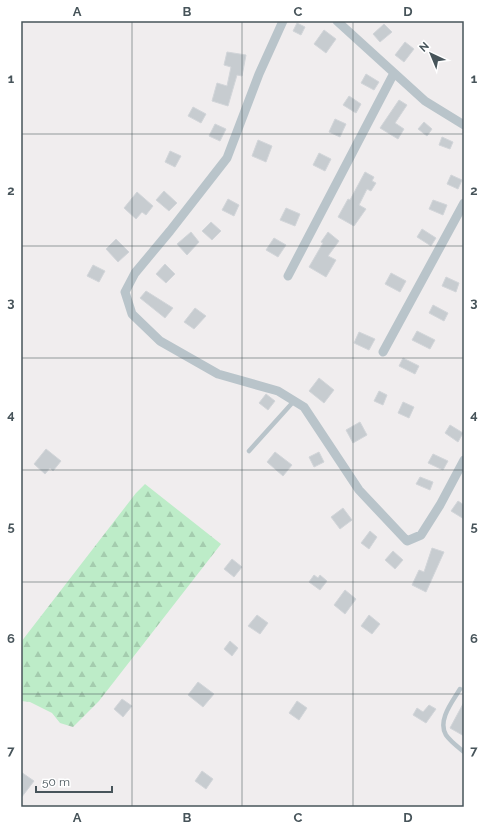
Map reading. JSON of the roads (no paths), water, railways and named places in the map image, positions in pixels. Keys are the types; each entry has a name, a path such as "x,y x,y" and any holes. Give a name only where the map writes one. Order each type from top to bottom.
{"street":[{"path":"283,21 259,74 227,158 170,231 134,273 126,292 132,314 160,342 218,374 278,392 304,407 360,490 407,541 421,535 440,505 464,460"},
{"path":"337,21 425,101 464,125"},
{"path":"288,276 394,73"},
{"path":"383,352 464,203"}],"lane":[{"path":"248,451 294,401"},
{"path":"460,689 444,719 443,727 446,735 464,752"}]}
